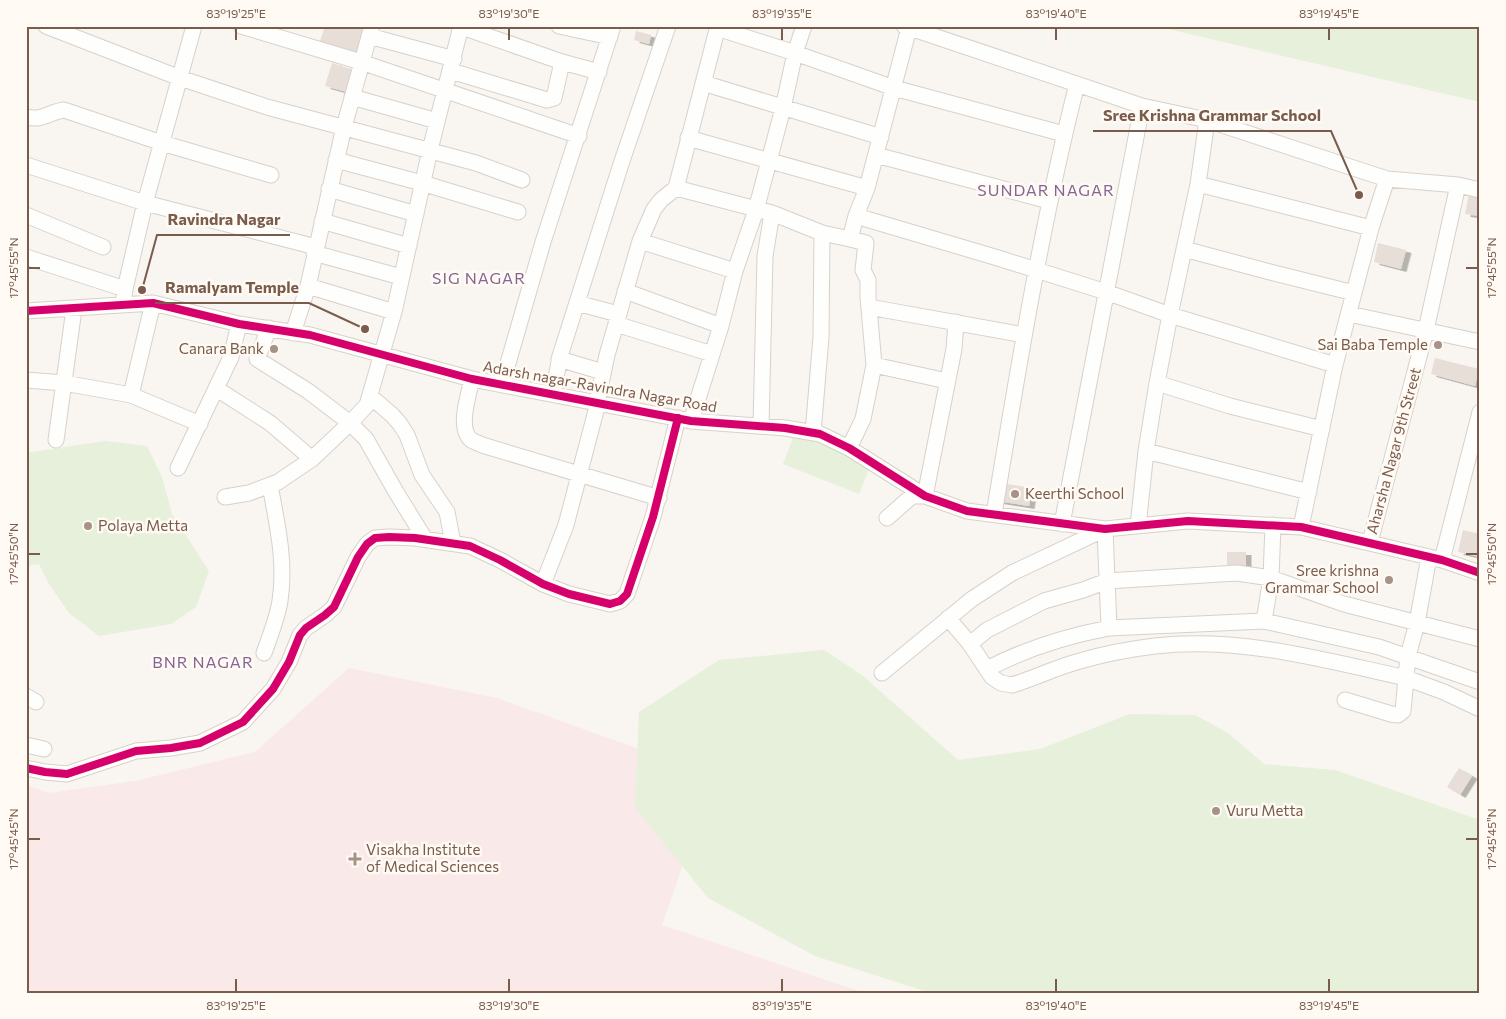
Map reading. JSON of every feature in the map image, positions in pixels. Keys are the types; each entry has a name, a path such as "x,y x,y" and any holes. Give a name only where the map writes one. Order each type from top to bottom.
{"street":[{"path":"46,26 180,78 267,107 476,163 522,180"},
{"path":"26,257 124,296 145,203 194,26"},
{"path":"241,26 361,62 579,136"},
{"path":"225,497 249,493 278,482 312,459 367,406 394,312 422,183 446,91 460,26 562,62 599,72"},
{"path":"553,394 559,359 622,161 668,26"},
{"path":"26,768 66,774 136,751 200,743 243,722 273,689 289,662 300,635 334,606 358,557 370,540 389,536 470,546 544,584 569,594 610,604 620,601 626,594 685,419 712,354 721,326 735,271 756,210 770,160 795,53 804,26"},
{"path":"502,384 544,242 612,32 567,27"},
{"path":"544,584 566,525 580,474 603,372 640,241 654,209 661,200 676,188 717,27 894,88 1064,134"},
{"path":"850,239 856,216 867,188 894,88 906,27 1142,106 1207,120 1387,179 1458,185 1480,190"},
{"path":"293,333 308,286 344,127 371,31 452,65 547,100 554,98 562,62"},
{"path":"703,83 881,137"},
{"path":"994,514 1049,201 1076,84"},
{"path":"352,97 437,121"},
{"path":"1062,524 1142,106"},
{"path":"26,117 44,118 64,110 162,143 271,175"},
{"path":"1138,526 1146,451 1157,383 1198,184 1207,120"},
{"path":"688,138 867,188"},
{"path":"876,154 1049,201"},
{"path":"336,160 422,183 518,212"},
{"path":"26,165 145,203 401,276"},
{"path":"1301,528 1335,366 1354,292 1387,179"},
{"path":"1198,184 1372,228"},
{"name":"Aharsha Nagar 9th Street","path":"1370,542 1426,330 1458,185"},
{"path":"676,188 772,213 822,233 866,244 863,270 868,280 874,365 863,419 849,448"},
{"path":"329,189 416,214"},
{"path":"761,426 765,256 772,213"},
{"path":"26,216 102,246"},
{"path":"856,216 1106,292 1335,366"},
{"path":"322,221 409,246"},
{"path":"813,433 821,337 822,233"},
{"path":"640,241 735,271"},
{"path":"1184,249 1354,292"},
{"path":"308,286 394,312"},
{"path":"625,291 721,326"},
{"name":"Adarsh nagar-Ravindra Nagar Road","path":"26,310 74,308 124,296 239,324 310,335 472,379 685,419 784,428 813,433 849,448 925,496 967,511 1105,529 1188,521 1301,528 1435,558 1480,573"},
{"path":"132,395 153,303"},
{"path":"577,303 712,354"},
{"path":"869,307 1024,336"},
{"path":"56,440 74,308"},
{"path":"1349,314 1480,342"},
{"path":"887,518 912,496 925,496 954,349 956,322"},
{"path":"178,468 231,357 239,324"},
{"path":"269,328 257,359 308,391 350,423 366,439 425,539"},
{"path":"559,359 603,372"},
{"path":"874,365 947,381"},
{"path":"472,379 465,411 466,432 471,440 482,445 659,498"},
{"path":"26,380 64,383 132,395 200,424"},
{"path":"1157,383 1230,406 1322,429"},
{"path":"217,389 270,423 312,459"},
{"path":"370,396 392,415 407,435 428,485 447,512 453,543"},
{"path":"1346,700 1391,714 1398,714 1403,711 1408,656 1435,558 1480,412"},
{"path":"1146,451 1309,492"},
{"path":"264,653 278,608 282,563 282,547 270,485"},
{"path":"1264,621 1270,578 1273,525"},
{"path":"882,673 972,599 1012,573 1105,529 1109,628"},
{"path":"970,644 987,630 1037,604 1107,581 1238,574 1270,578 1344,604 1480,639"},
{"path":"948,618 970,644 992,677 1000,683 1012,685 1088,659 1156,646 1202,644 1240,646 1300,654 1406,678 1444,692 1480,709"},
{"path":"987,669 1042,644 1109,628 1264,621 1379,647 1480,682"},
{"path":"26,745 44,749"}],"shaded area":[{"name":"Visakha Institute of Medical Sciences","path":"349,668 497,698 714,776 662,925 865,993 26,993 26,785 49,793 135,781 255,752"}],"green space":[{"path":"1155,26 1480,26 1480,102"},
{"path":"795,432 872,462 859,494 783,464"},
{"path":"105,441 147,446 162,477 172,514 209,571 196,607 171,624 99,636 69,613 49,584 39,564 26,566 26,453"},
{"path":"824,650 862,675 958,760 1040,749 1130,714 1195,715 1228,733 1264,764 1335,770 1480,820 1480,993 931,993 815,956 708,898 635,808 639,712 719,660"}],"building":[{"path":"325,26 356,26 368,30 360,56 319,44"},
{"path":"636,31 651,35 649,44 634,40"},
{"path":"332,63 357,71 350,93 325,86"},
{"path":"1469,193 1480,195 1480,216 1465,214"},
{"path":"1378,243 1406,250 1401,269 1374,262"},
{"path":"1435,358 1479,369 1475,386 1431,374"},
{"name":"Keerthi School","path":"1001,483 1032,488 1029,506 998,501"},
{"path":"1463,530 1480,534 1480,557 1458,552"},
{"path":"1227,552 1246,552 1246,569 1227,569"},
{"path":"1459,768 1472,776 1460,795 1447,787"}],"cycle path":[{"path":"26,311 153,303 239,324 310,335 472,379 691,421 785,428 820,434 849,448 925,496 967,511 1105,529 1188,521 1301,527 1442,560 1480,573"},
{"path":"26,768 67,774 136,751 200,743 243,722 273,689 289,662 300,635 306,628 334,607 358,557 367,544 375,538 415,538 470,546 543,584 569,594 610,604 620,601 627,594 653,517 678,418"}],"place":[{"name":"Sree Krishna Grammar School","path":"1359,195"},
{"name":"Ravindra Nagar","path":"142,290"},
{"name":"Ramalyam Temple","path":"365,329"},
{"name":"Sai Baba Temple","path":"1438,345"},
{"name":"Canara Bank","path":"274,349"},
{"name":"Keerthi School","path":"1015,494"},
{"name":"Polaya Metta","path":"88,526"},
{"name":"Sree krishna Grammar School","path":"1389,580"},
{"name":"Vuru Metta","path":"1216,811"},
{"name":"Visakha Institute of Medical Sciences","path":"355,859"}],"district":[{"name":"SUNDAR NAGAR","path":"1046,190"},
{"name":"SIG NAGAR","path":"479,278"},
{"name":"BNR NAGAR","path":"203,662"}]}
